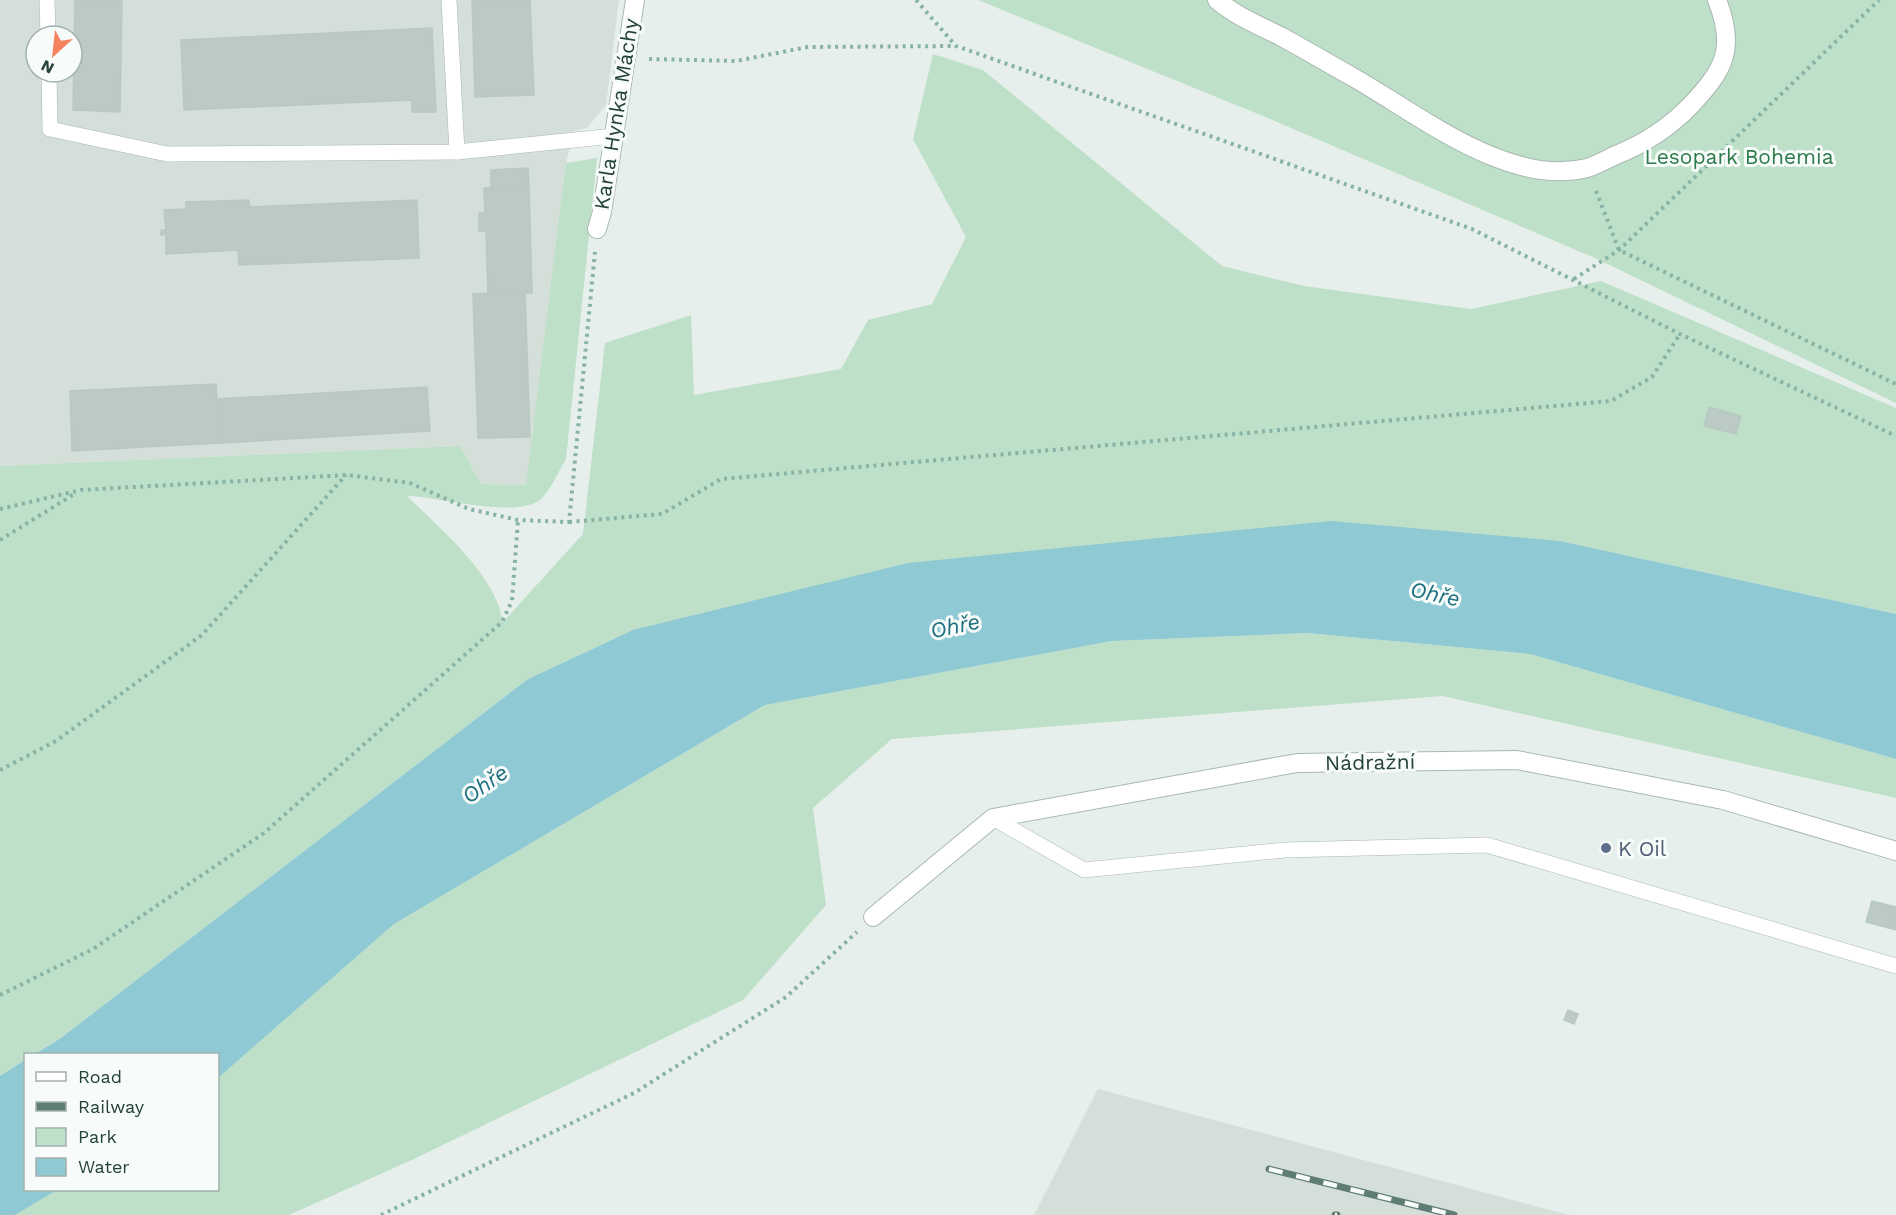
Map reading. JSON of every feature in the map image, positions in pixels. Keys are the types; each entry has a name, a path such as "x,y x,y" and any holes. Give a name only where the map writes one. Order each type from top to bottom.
{"street":[{"name":"Karla Hynka Máchy","path":"597,229 602,212 635,0"},
{"path":"1217,0 1229,10 1322,59 1471,147 1516,166 1553,171 1587,168 1641,145 1671,125 1709,85 1725,58 1727,25 1717,0"},
{"name":"Nádražní","path":"873,917 993,818 1297,763 1517,760 1723,800 1896,851"}],"lane":[{"path":"47,0 48,24"},
{"path":"449,0 457,152"},
{"path":"49,84 50,129 167,154 457,152 614,136"},
{"path":"993,818 1084,870 1285,850 1487,845 1896,966"}],"path":[{"path":"916,0 956,46"},
{"path":"1574,279 1619,250 1879,0"},
{"path":"627,59 736,61 808,47 956,46 1472,229 1680,334 1896,436"},
{"path":"1587,168 1619,250 1896,384"},
{"path":"569,522 597,229"},
{"path":"0,509 81,490 346,475 410,483 469,509 519,520 569,522 662,514 722,479 1611,401 1653,378 1680,334"},
{"path":"0,770 56,741 202,635 346,475"},
{"path":"0,540 81,490"},
{"path":"0,995 93,949 264,833 502,622 512,601 519,520"},
{"path":"381,1215 634,1093 786,997 873,917"}],"shaded area":[{"path":"0,0 619,0 606,105 587,128 574,131 566,163 538,434 526,485 481,484 460,446 0,466"},
{"path":"1098,1089 1569,1215 1034,1215"}],"green space":[{"name":"Lesopark Bohemia","path":"978,0 1896,0 1896,403 1597,259 1263,116"},
{"path":"933,54 983,70 1222,266 1304,286 1471,309 1601,281 1896,408 1896,614 1560,541 633,630 528,679 61,1038 37,1053 24,1053 24,1061 0,1076 0,466 460,446 481,484 526,485 566,163 597,158 566,459 555,480 541,499 530,505 514,507 496,507 407,496 450,537 478,569 498,604 503,622 583,534 605,343 691,315 694,395 841,369 868,320 932,304 966,237 913,139"},
{"path":"1307,633 1530,654 1896,759 1896,798 1443,696 892,739 813,808 826,905 743,1000 414,1159 289,1215 15,1215 55,1191 219,1191 219,1077 394,924 765,705 1112,641"}],"water":[{"name":"Ohře","path":"1331,521 1560,541 1896,614 1896,759 1530,654 1307,633 1112,641 765,705 394,924 219,1077 219,1053 37,1053 61,1038 528,679 633,630 908,563"},
{"path":"24,1061 24,1191 55,1191 15,1215 0,1215 0,1076"}],"building":[{"path":"75,0 122,0 120,112 73,110 73,84 84,84 84,24 75,24"},
{"path":"472,0 530,0 534,95 475,97"},
{"path":"432,28 436,112 412,112 412,100 184,110 181,40"},
{"path":"528,168 529,186 491,187 491,170"},
{"path":"529,186 532,293 488,294 486,231 479,231 479,213 485,213 484,188"},
{"path":"249,200 250,207 417,200 419,258 239,265 238,250 166,254 166,234 161,235 161,230 166,230 164,210 186,209 186,202"},
{"path":"525,292 530,437 478,438 473,294"},
{"path":"216,384 219,443 72,451 70,391"},
{"path":"427,387 430,431 219,443 217,399"},
{"path":"1709,407 1741,416 1736,434 1704,426"},
{"path":"1872,901 1896,907 1896,930 1866,922"},
{"path":"1568,1010 1578,1014 1574,1024 1564,1020"}],"railway":[{"path":"1269,1169 1454,1215"}],"place":[{"name":"K Oil","path":"1606,848"}]}
